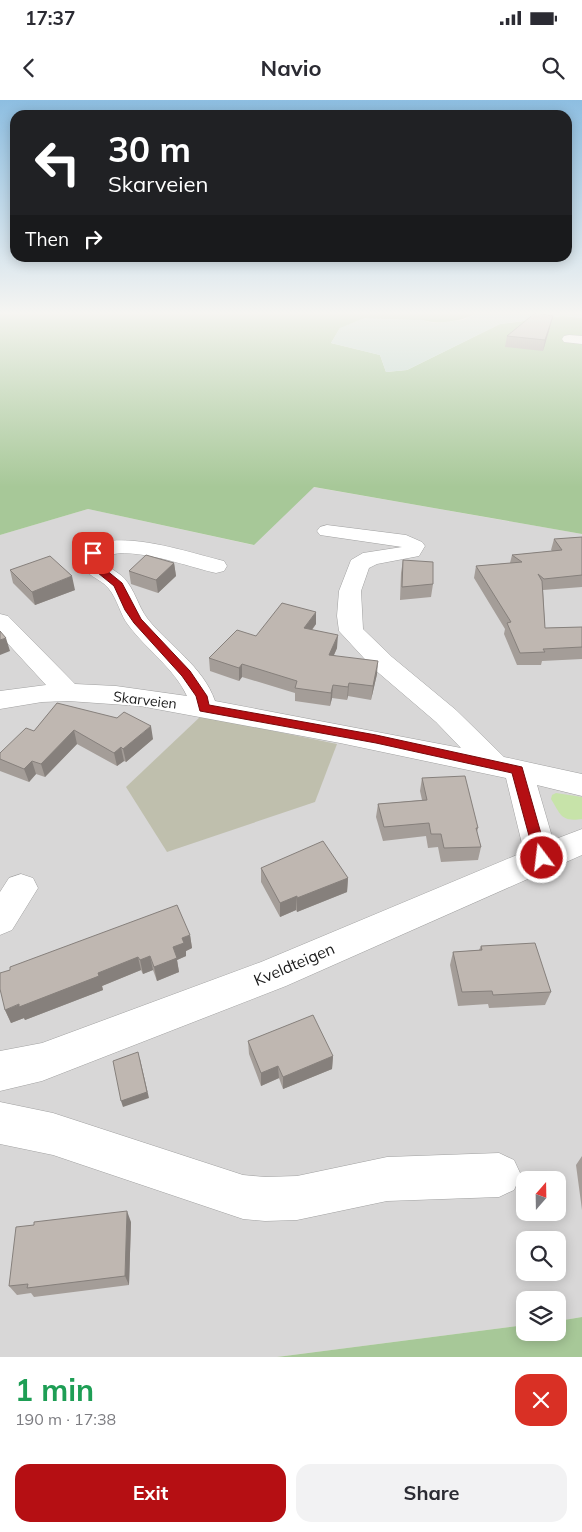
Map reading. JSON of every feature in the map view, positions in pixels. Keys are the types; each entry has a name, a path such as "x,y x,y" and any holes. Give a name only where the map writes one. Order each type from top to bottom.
{"street":[{"path":"326,531 406,541 416,546 412,552 371,558 358,565 350,598 349,616 352,631 377,657 506,768 542,858"},
{"path":"204,708 202,696 186,673 137,621 129,610 118,585 94,567 90,562 90,557 99,550 106,548 132,548 216,566"},
{"path":"0,621 68,692"},
{"name":"Skarveien","path":"0,700 68,692 129,696 376,739 582,785"},
{"name":"Kveldteigen","path":"0,1072 42,1062 273,974 582,841"},
{"path":"0,920 21,888"},
{"path":"0,1123 53,1134 243,1197 265,1199 297,1198 387,1178 499,1175"}],"shaded area":[{"path":"385,370 408,370 407,370 386,372"},
{"path":"313,487 582,534 582,1317 566,1320 566,1291 516,1291 516,1326 277,1357 0,1357 0,535 88,509 253,545"},
{"path":"201,716 337,744 315,802 167,852 126,787"}],"green space":[{"path":"0,370 385,370 386,372 408,370 582,370 582,534 314,487 254,545 88,509 0,535"},
{"path":"556,793 582,797 582,819 575,820 562,816 551,799 552,795"},
{"path":"582,1317 582,1357 277,1357 516,1326 516,1341 566,1341 566,1320"}],"building":[{"path":"582,537 582,575 544,579 538,574 542,581 545,628 582,627 582,647 543,649 545,652 520,653 507,623 511,622 476,566 522,562 512,555 562,550 554,539"},
{"path":"146,555 174,563 156,580 129,571"},
{"path":"50,556 72,576 32,592 10,570"},
{"path":"403,560 433,562 433,584 402,587"},
{"path":"282,603 316,612 304,628 338,635 329,655 378,661 373,686 349,683 348,687 333,685 331,693 295,688 297,681 242,664 239,668 209,658 237,630 256,636"},
{"path":"0,631 6,638 0,640"},
{"path":"57,703 117,718 124,712 151,726 123,749 121,747 114,753 74,730 41,764 32,761 24,769 0,759 0,753 26,728 34,731"},
{"path":"465,776 481,847 444,848 441,834 431,834 429,823 384,827 378,804 427,800 422,778"},
{"path":"323,841 348,878 280,903 261,868"},
{"path":"177,905 190,935 182,938 184,943 173,947 177,958 154,967 150,956 140,960 138,957 98,973 99,976 19,1007 19,1004 5,1010 0,989 0,973 10,970 10,967"},
{"path":"535,943 551,992 493,995 492,991 462,992 453,952 482,950 481,946"},
{"path":"313,1015 333,1056 283,1077 278,1066 261,1073 248,1041"},
{"path":"138,1052 147,1092 121,1101 113,1061"},
{"path":"127,1211 125,1276 27,1288 28,1284 9,1286 16,1227 34,1225 34,1222"}],"route":[{"path":"93,553 90,557 90,562 118,585 129,610 186,673 202,696 204,708 376,739 518,770 542,858"}]}
